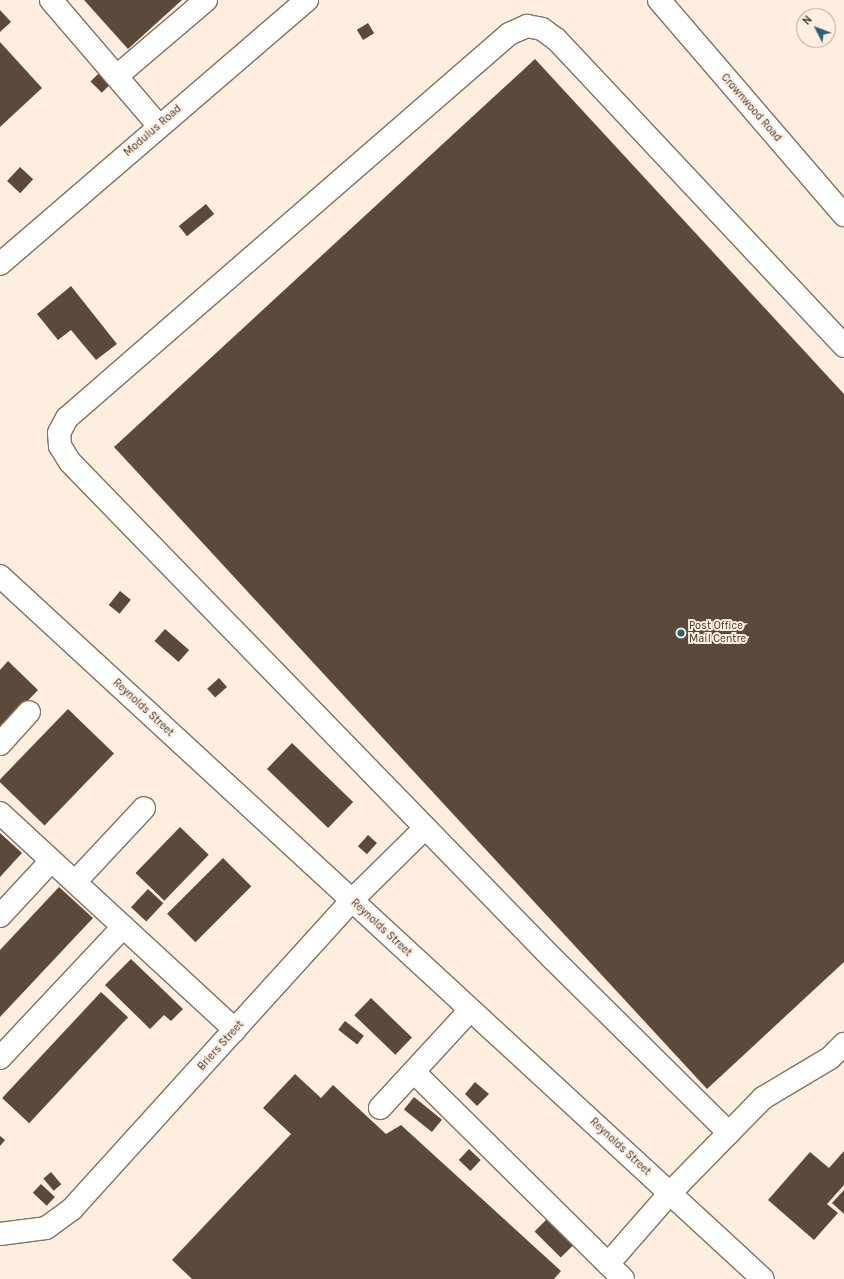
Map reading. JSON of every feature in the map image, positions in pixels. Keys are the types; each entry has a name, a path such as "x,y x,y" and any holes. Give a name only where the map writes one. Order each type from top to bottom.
{"street":[{"path":"51,0 159,126"},
{"path":"117,76 206,0"},
{"name":"Modulus Road","path":"0,264 307,0"},
{"name":"Crownwood Road","path":"659,0 844,215"},
{"path":"729,1133 425,828 70,462 60,446 59,432 67,418 509,34 527,26 542,29 556,39 844,346"},
{"name":"Reynolds Street","path":"0,576 763,1279"},
{"path":"0,744 29,712"},
{"path":"75,882 144,808"},
{"path":"0,813 235,1030"},
{"name":"Briers Street","path":"0,1234 46,1228 91,1190 352,901 425,828"},
{"path":"0,916 51,860"},
{"path":"0,1058 123,926"},
{"path":"380,1108 470,1010"},
{"path":"414,1072 615,1272 670,1194 763,1098 830,1058 844,1044"}],"building":[{"path":"84,0 182,0 128,49"},
{"path":"0,10 11,22 0,32"},
{"path":"368,23 374,33 363,40 357,30"},
{"path":"0,42 42,88 0,127"},
{"path":"535,59 844,394 844,962 707,1089 114,447"},
{"path":"99,73 110,84 102,93 91,81"},
{"path":"20,167 33,179 20,193 7,181"},
{"path":"206,204 214,214 187,236 179,226"},
{"path":"71,286 117,344 96,360 71,330 58,340 37,314"},
{"path":"120,591 131,600 120,614 109,605"},
{"path":"165,629 189,650 179,662 155,641"},
{"path":"8,661 38,690 0,730 0,670"},
{"path":"219,678 227,687 215,698 207,689"},
{"path":"68,709 114,753 45,825 0,782 0,779"},
{"path":"292,743 353,802 328,828 267,769"},
{"path":"180,827 209,855 164,901 136,873"},
{"path":"0,833 22,853 0,877"},
{"path":"368,835 377,843 367,854 358,846"},
{"path":"223,858 251,886 195,942 167,914"},
{"path":"59,887 93,918 0,1017 0,950"},
{"path":"148,889 163,903 146,922 131,907"},
{"path":"131,959 183,1009 171,1021 164,1015 150,1029 105,985"},
{"path":"101,992 128,1017 29,1123 2,1098"},
{"path":"371,998 412,1038 395,1055 354,1015"},
{"path":"345,1021 364,1036 357,1044 338,1030"},
{"path":"295,1074 321,1098 333,1085 386,1134 401,1125 561,1271 554,1279 192,1279 172,1260 291,1134 263,1108"},
{"path":"475,1082 489,1094 477,1106 465,1094"},
{"path":"414,1097 442,1120 432,1132 404,1109"},
{"path":"0,1136 5,1140 0,1146"},
{"path":"469,1149 481,1160 470,1171 459,1160"},
{"path":"844,1151 844,1185 827,1204 838,1213 814,1240 768,1200 810,1152 829,1168"},
{"path":"51,1172 61,1184 54,1191 43,1178"},
{"path":"41,1184 55,1197 47,1206 33,1193"},
{"path":"844,1190 844,1214 832,1203"},
{"path":"548,1218 574,1244 561,1258 535,1231"}],"place":[{"name":"Post Office Mail Centre","path":"681,633"}]}
